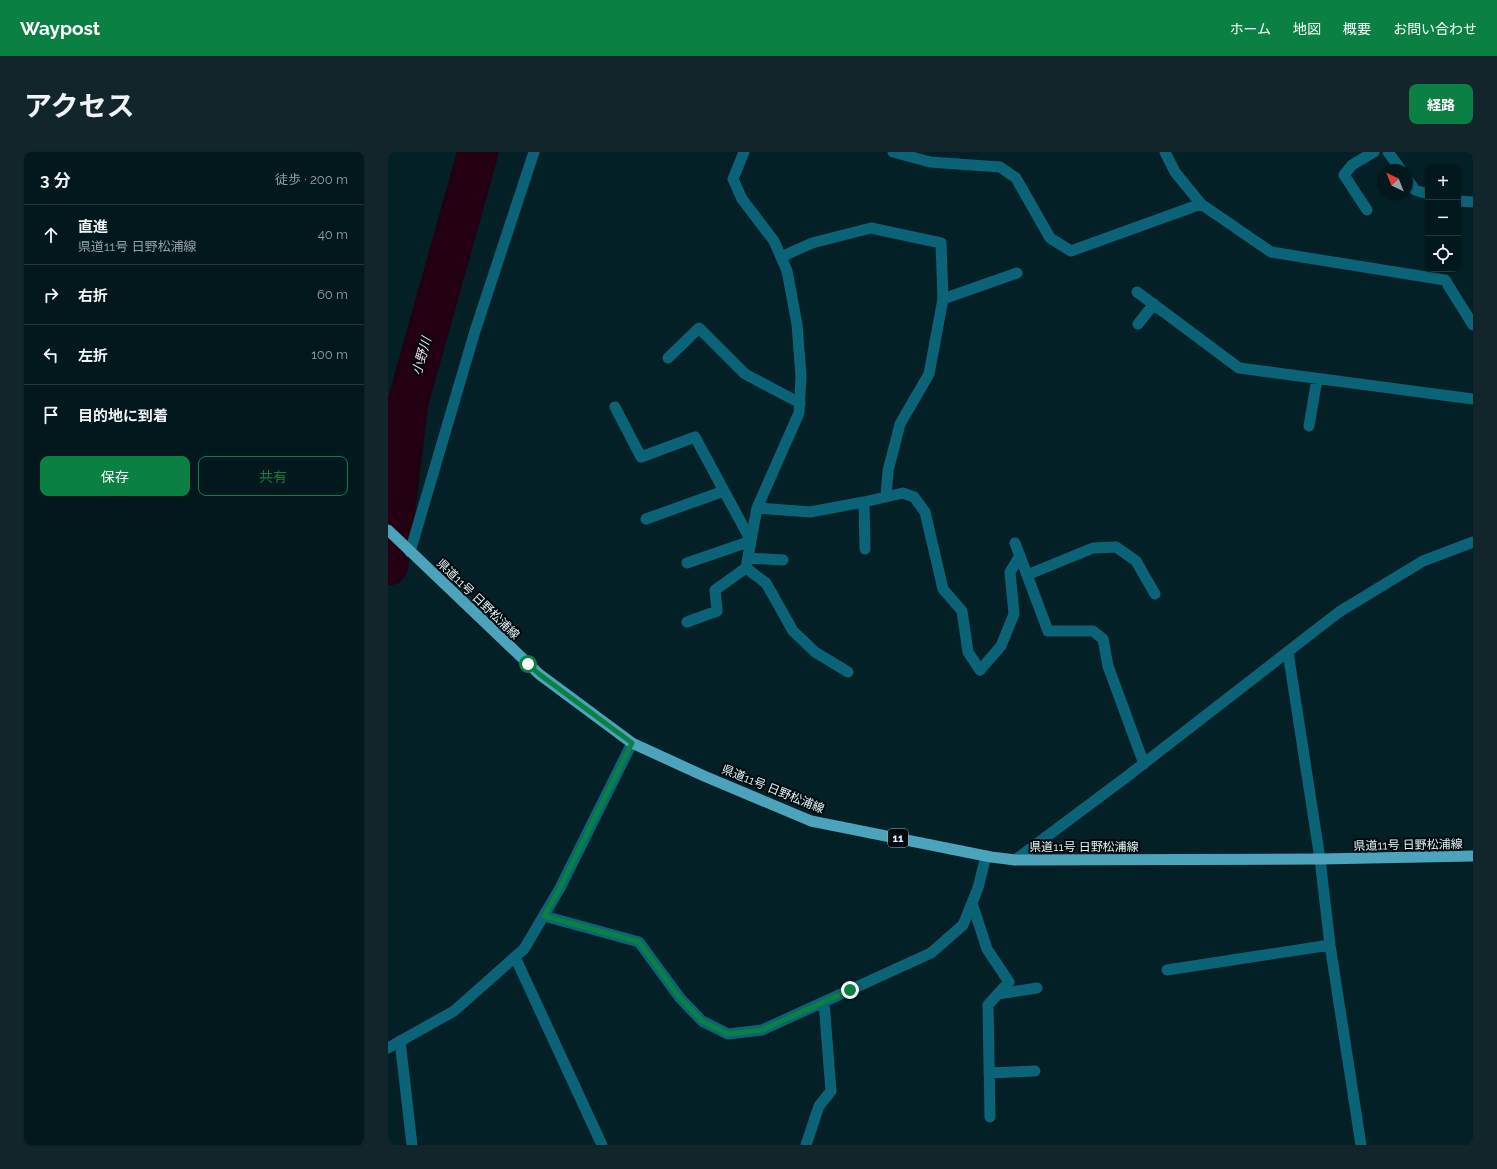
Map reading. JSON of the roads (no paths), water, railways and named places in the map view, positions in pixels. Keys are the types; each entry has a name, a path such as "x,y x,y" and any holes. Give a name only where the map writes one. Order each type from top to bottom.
{"main road":[{"name":"県道11号 日野松浦線","path":"388,530 539,674 632,743 704,776 811,821 986,856 1015,860 1320,860 1473,856"}],"street":[{"path":"410,552 475,331 534,152"},
{"path":"744,152 734,179 742,199 774,241 787,271 797,324 801,376 799,413 756,508 747,563"},
{"path":"893,152 930,162 1000,167 1016,178 1050,238 1071,251 1201,204"},
{"path":"1166,152 1175,172 1201,204 1271,252 1445,280 1473,325"},
{"path":"1367,210 1344,175 1352,165 1374,152"},
{"path":"1388,152 1397,164"},
{"path":"1413,187 1415,190 1425,193"},
{"path":"1461,201 1473,202"},
{"path":"781,257 812,243 871,228 940,243 943,299 928,374 900,424 888,471 886,497"},
{"path":"943,299 1017,273"},
{"path":"1137,292 1239,368 1473,399"},
{"path":"1138,324 1154,304"},
{"path":"668,358 699,328 745,374 800,403"},
{"path":"1309,426 1317,379"},
{"path":"615,407 641,456 695,436 751,541"},
{"path":"646,519 724,491"},
{"path":"756,508 810,512 902,493 914,497 925,512 944,589 962,611 968,652 980,670 1001,646 1014,614 1010,572 1020,556"},
{"path":"864,502 865,549"},
{"path":"687,563 751,541"},
{"path":"1015,860 1144,764 1339,612 1423,561 1473,542"},
{"path":"1015,544 1048,631 1093,631 1103,639 1108,666 1144,764"},
{"path":"1027,575 1093,548 1116,546 1136,561 1155,594"},
{"path":"687,622 717,611 715,590 747,563 783,560"},
{"path":"747,563 766,583 793,631 816,652 848,672"},
{"path":"1288,652 1320,860 1330,945 1360,1145"},
{"path":"388,1048 454,1011 524,949 560,888 632,743"},
{"path":"544,916 639,942 684,1003 702,1021 728,1034 762,1030 931,953 963,925 978,888 986,856"},
{"path":"972,903 987,949 1009,982 988,1006 990,1117"},
{"path":"1167,970 1330,945"},
{"path":"515,957 602,1145"},
{"path":"998,994 1037,988"},
{"path":"806,1145 819,1106 831,1091 824,1002"},
{"path":"400,1041 412,1145"},
{"path":"989,1073 1035,1071"}],"waterway":[{"name":"小野川","path":"388,565 408,402 478,152"}]}
